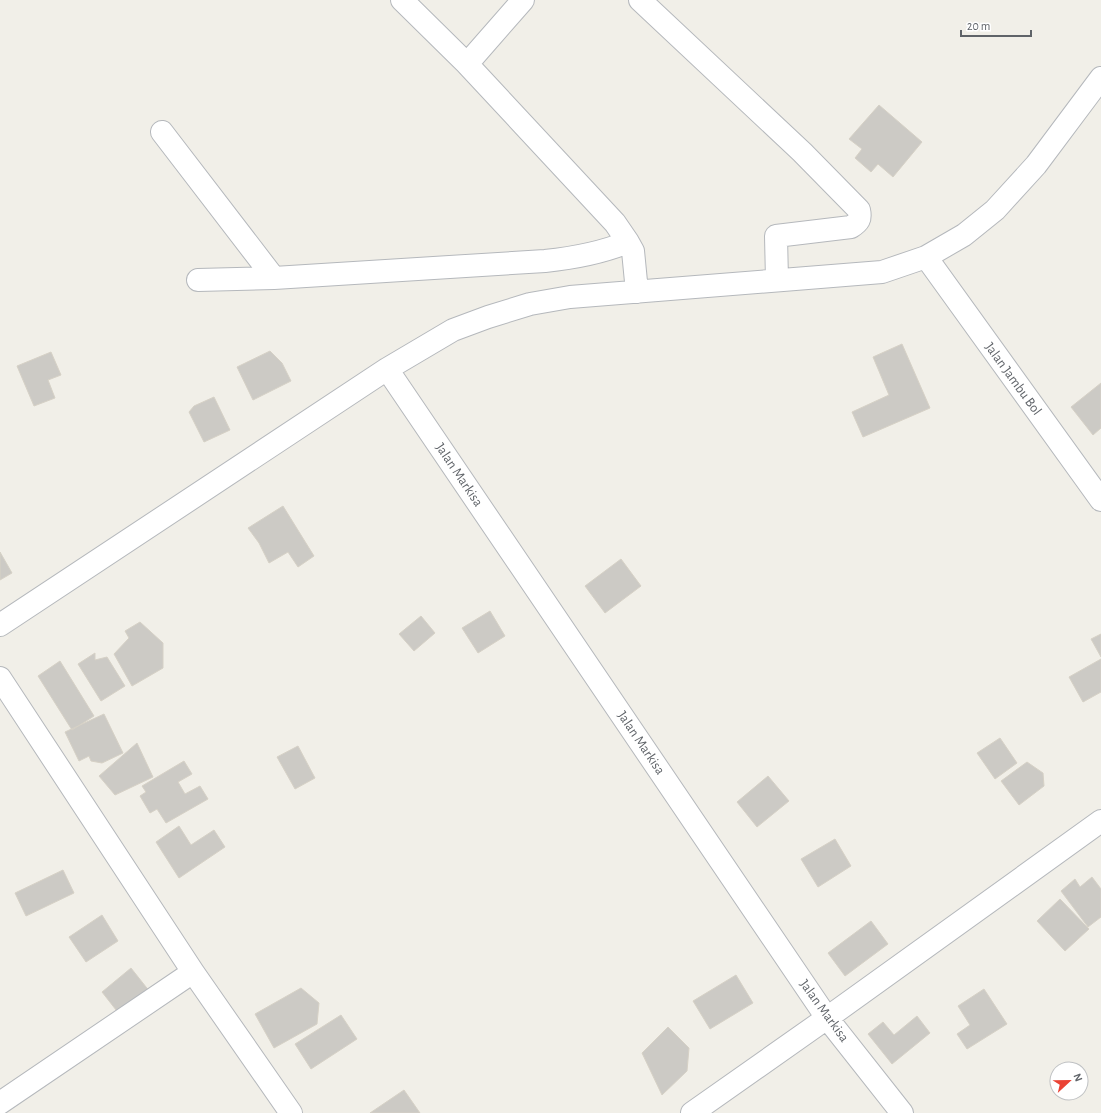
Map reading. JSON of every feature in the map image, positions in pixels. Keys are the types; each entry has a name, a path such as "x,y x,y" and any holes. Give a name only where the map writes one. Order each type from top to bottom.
{"street":[{"path":"402,0 467,64 614,223 630,247 636,283"},
{"path":"467,64 523,0"},
{"path":"640,0 802,152 859,210 860,218 858,223 851,227 776,236 777,280"},
{"path":"0,625 387,369 453,330 530,304 636,283 777,280 882,272 926,257 964,235 995,210 1036,165 1101,78"},
{"path":"162,132 274,278"},
{"path":"198,280 274,278 545,261 579,257 608,250 630,247"},
{"name":"Jalan Jambu Bol","path":"926,257 1101,500"},
{"name":"Jalan Markisa","path":"387,369 827,1018 902,1113"},
{"path":"0,678 193,972 291,1113"},
{"path":"692,1113 1101,821"},
{"path":"0,1103 193,972"}],"building":[{"path":"879,105 922,142 893,177 878,164 871,172 855,158 862,149 849,139"},
{"path":"902,344 930,408 863,437 852,412 889,395 873,357"},
{"path":"270,351 282,363 291,381 253,400 237,367"},
{"path":"51,352 61,375 48,380 55,398 34,406 17,366"},
{"path":"1101,383 1101,428 1093,435 1071,407"},
{"path":"214,397 230,430 204,442 189,412 194,406"},
{"path":"283,506 314,556 298,567 288,552 269,563 259,543 248,528"},
{"path":"0,552 12,573 0,580"},
{"path":"621,559 641,586 605,613 585,586"},
{"path":"490,611 505,636 478,653 462,628"},
{"path":"421,616 435,633 414,651 399,634"},
{"path":"140,622 163,643 163,668 132,686 114,654 129,638 125,631"},
{"path":"1101,634 1101,657 1091,639"},
{"path":"95,653 95,660 107,657 125,686 101,701 78,664"},
{"path":"1101,659 1101,692 1083,702 1069,677"},
{"path":"60,661 94,716 72,730 38,676"},
{"path":"104,714 123,753 102,763 91,761 89,756 79,761 65,732"},
{"path":"1000,738 1017,763 995,779 977,753"},
{"path":"137,743 153,777 115,795 99,776"},
{"path":"298,746 315,778 295,789 277,757"},
{"path":"184,761 192,774 178,782 185,794 200,786 208,799 166,823 157,809 150,813 140,796 146,792 142,786"},
{"path":"1027,762 1043,773 1044,786 1019,805 1001,781"},
{"path":"768,776 789,801 757,827 737,802"},
{"path":"179,826 191,845 214,830 225,847 179,878 156,842"},
{"path":"835,839 851,866 818,887 801,859"},
{"path":"63,870 74,893 26,916 15,893"},
{"path":"1092,877 1101,889 1101,917 1088,927 1061,891 1075,879 1080,887"},
{"path":"1060,899 1089,929 1065,951 1037,921"},
{"path":"102,915 118,941 86,962 69,937"},
{"path":"871,921 888,944 845,976 828,953"},
{"path":"131,968 150,992 120,1015 102,992"},
{"path":"736,975 753,1003 710,1029 693,1001"},
{"path":"301,988 319,1003 317,1024 274,1048 255,1014"},
{"path":"984,989 1007,1024 967,1049 957,1034 970,1025 958,1006"},
{"path":"341,1015 357,1039 311,1069 295,1044"},
{"path":"917,1016 930,1033 892,1064 868,1034 883,1022 894,1035"},
{"path":"668,1027 689,1048 687,1071 662,1095 642,1053"},
{"path":"404,1090 420,1113 370,1113"}]}
